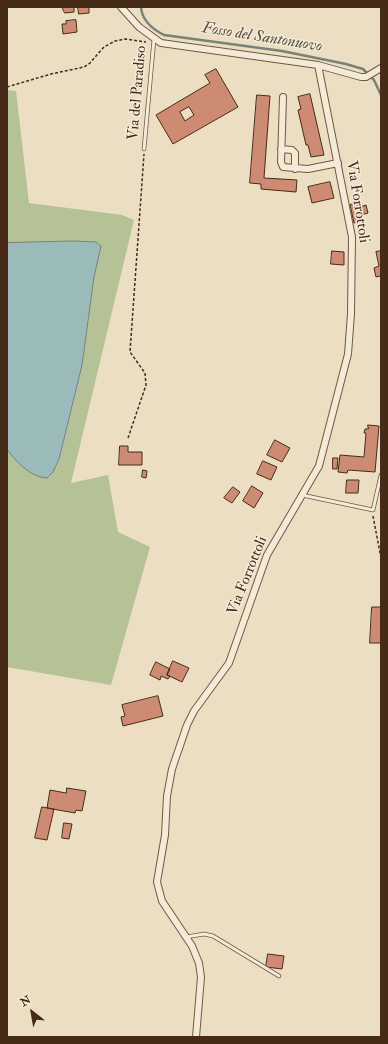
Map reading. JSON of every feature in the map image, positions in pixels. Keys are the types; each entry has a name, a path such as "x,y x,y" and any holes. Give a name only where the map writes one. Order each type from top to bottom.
{"street":[{"path":"121,7 139,27 161,43 318,65 361,77 366,77 381,68"},
{"name":"Via Forrottoli","path":"196,1037 201,977 199,963 186,937 162,900 156,882 165,835 167,796 172,770 187,725 194,712 229,663 267,555 319,466 348,354 351,314 352,237 318,65"},
{"path":"282,97 281,162 283,166 295,169 308,169 338,163"},
{"path":"281,149 292,150 295,153 295,169"}],"lane":[{"name":"Via del Paradiso","path":"144,149 154,39"},
{"path":"302,494 373,510 381,475"},
{"path":"186,937 204,934 214,936 279,976"}],"path":[{"path":"7,87 51,74 84,67 109,43 115,40 125,39 144,42 154,39"},
{"path":"128,438 146,385 144,373 130,352 144,149"},
{"path":"373,510 381,558"}],"green space":[{"path":"7,90 16,91 29,203 122,215 134,220 71,483 108,475 118,532 150,547 111,685 7,667"}],"water":[{"path":"73,241 96,242 101,246 94,277 82,365 59,459 53,472 47,478 36,475 24,468 7,449 7,243"}],"building":[{"path":"62,7 74,7 74,12 65,13"},
{"path":"78,7 89,7 89,13 79,14"},
{"path":"76,20 77,32 63,34 62,24 66,24 66,21"},
{"path":"216,69 238,107 173,144 156,115 210,83 205,75","holes":["189,107 194,115 185,121 180,112"]},
{"path":"310,94 324,155 311,157 308,145 306,145 298,110 301,109 298,97"},
{"path":"257,95 270,96 264,178 297,180 296,192 261,189 261,184 250,183"},
{"path":"330,182 334,198 312,203 308,187"},
{"path":"359,203 360,207 366,205 368,213 361,215 363,221 354,223 350,205"},
{"path":"332,251 344,252 344,265 331,264"},
{"path":"381,251 381,276 376,277 374,268 379,266 376,252"},
{"path":"368,425 379,426 375,472 348,470 347,473 338,472 340,455 364,457 366,433 364,433 365,429 368,429"},
{"path":"275,440 290,448 282,462 267,455"},
{"path":"120,446 128,446 128,452 142,452 142,465 119,465"},
{"path":"333,458 338,458 337,469 333,469"},
{"path":"263,461 277,467 271,480 257,474"},
{"path":"143,470 147,471 146,478 142,477"},
{"path":"347,480 359,480 358,493 346,493"},
{"path":"252,486 263,493 254,508 243,501"},
{"path":"233,487 240,492 232,503 224,498"},
{"path":"372,607 381,607 381,643 370,643"},
{"path":"173,661 189,668 182,682 167,675"},
{"path":"156,662 170,669 167,675 170,676 168,679 161,676 160,680 150,675"},
{"path":"158,696 163,716 123,726 121,717 125,716 122,705"},
{"path":"67,788 86,791 82,811 76,810 75,813 47,808 50,790 66,793"},
{"path":"42,807 54,809 47,840 35,838"},
{"path":"64,823 72,824 69,839 62,838"},
{"path":"268,954 284,956 282,969 266,967"}],"waterway":[{"name":"Fosso del Santonuovo","path":"141,7 143,16 148,24 164,35 282,51 346,64 363,69 374,80 381,95"}]}
